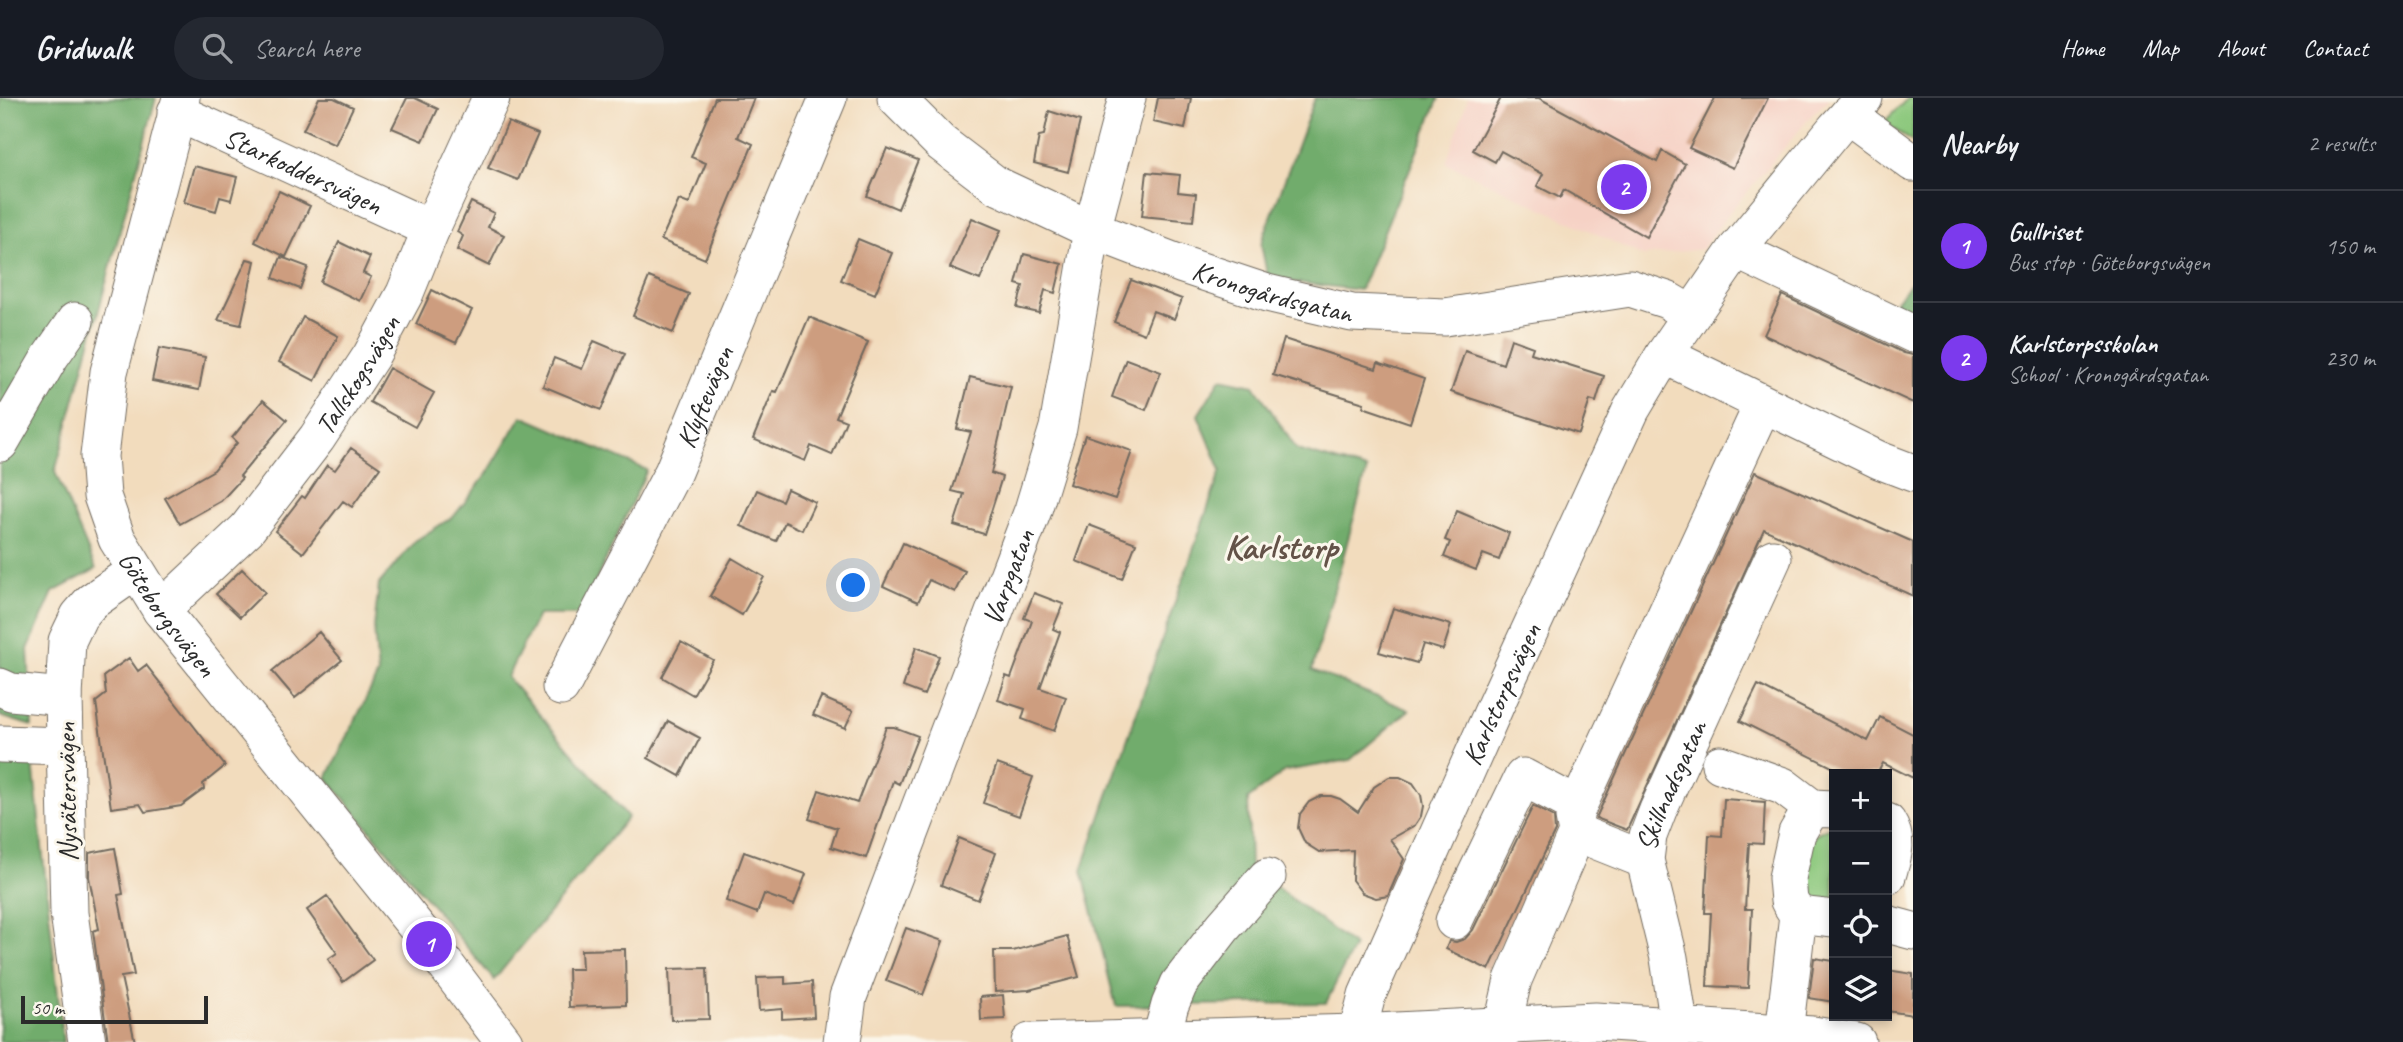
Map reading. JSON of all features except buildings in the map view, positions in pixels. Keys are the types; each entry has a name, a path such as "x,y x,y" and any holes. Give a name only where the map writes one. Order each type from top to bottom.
{"street":[{"name":"Tallskogsvägen","path":"161,610 247,529 317,438 370,356 405,293 491,98"},
{"name":"Klyftevägen","path":"561,687 673,472 828,98"},
{"name":"Kronogårdsgatan","path":"896,98 941,143 996,185 1092,230 1183,265 1267,293 1352,313 1445,317 1630,288 1667,300 1691,314"},
{"name":"Varpgatan","path":"842,1042 848,997 1033,510 1058,428 1092,230 1127,98"},
{"name":"Starkoddersvägen","path":"179,105 431,229"},
{"name":"Göteborgsvägen","path":"179,105 109,372 99,456 102,496 117,539 161,610 423,935 504,1042"},
{"path":"1856,107 1913,163"},
{"name":"Karlstorpsvägen","path":"1356,1038 1367,995 1496,704 1631,410 1664,355 1736,250 1856,107"},
{"path":"1736,250 1913,334"},
{"path":"0,443 50,357 75,321"},
{"path":"1664,355 1879,460 1913,473"},
{"path":"1500,1034 1513,980 1577,820 1763,404"},
{"name":"Skillnadsgatan","path":"1679,1025 1669,958 1645,860 1648,836 1773,558"},
{"name":"Nysätersvägen","path":"87,1042 69,913 64,697 67,641 79,616 91,602 135,570"},
{"path":"0,687 11,692 64,697"},
{"path":"0,744 65,746"},
{"name":"Skillnadsgatan","path":"1720,764 1783,786 1823,808 1797,833 1787,878 1789,901 1798,915 1784,1033"},
{"path":"1454,921 1523,777 1577,820 1645,860"},
{"path":"1892,857 1896,821"},
{"path":"1160,1038 1178,984 1267,877"},
{"path":"1798,915 1829,918"},
{"path":"1892,926 1913,931"},
{"path":"1030,1042 1500,1034 1595,1021 1784,1033 1857,1042"}],"shaded area":[{"path":"1468,98 1830,98 1812,115 1702,249 1643,256 1446,163"}],"green space":[{"path":"0,98 156,98 55,472 96,569 53,592 28,649 32,726 0,716"},
{"path":"1315,98 1439,98 1360,290 1268,279 1261,244"},
{"path":"1908,98 1913,98 1913,142 1884,122"},
{"path":"1913,281 1913,324 1886,312"},
{"path":"1221,378 1254,385 1297,450 1367,470 1312,670 1409,710 1350,760 1285,771 1248,799 1250,867 1354,946 1326,1003 1116,1006 1082,870 1221,470 1198,415"},
{"path":"522,416 647,470 580,615 538,615 507,677 628,817 494,980 327,778 378,674 374,627 379,584 415,541 454,516 487,474"},
{"path":"0,760 33,763 63,1042 0,1042"},
{"path":"1829,828 1829,908 1812,904 1805,893 1806,853 1812,839"}],"place":[{"name":"Karlstorpsskolan","path":"1624,187"},
{"name":"Gullriset","path":"429,944"}],"district":[{"name":"Karlstorp","path":"1281,547"}]}
